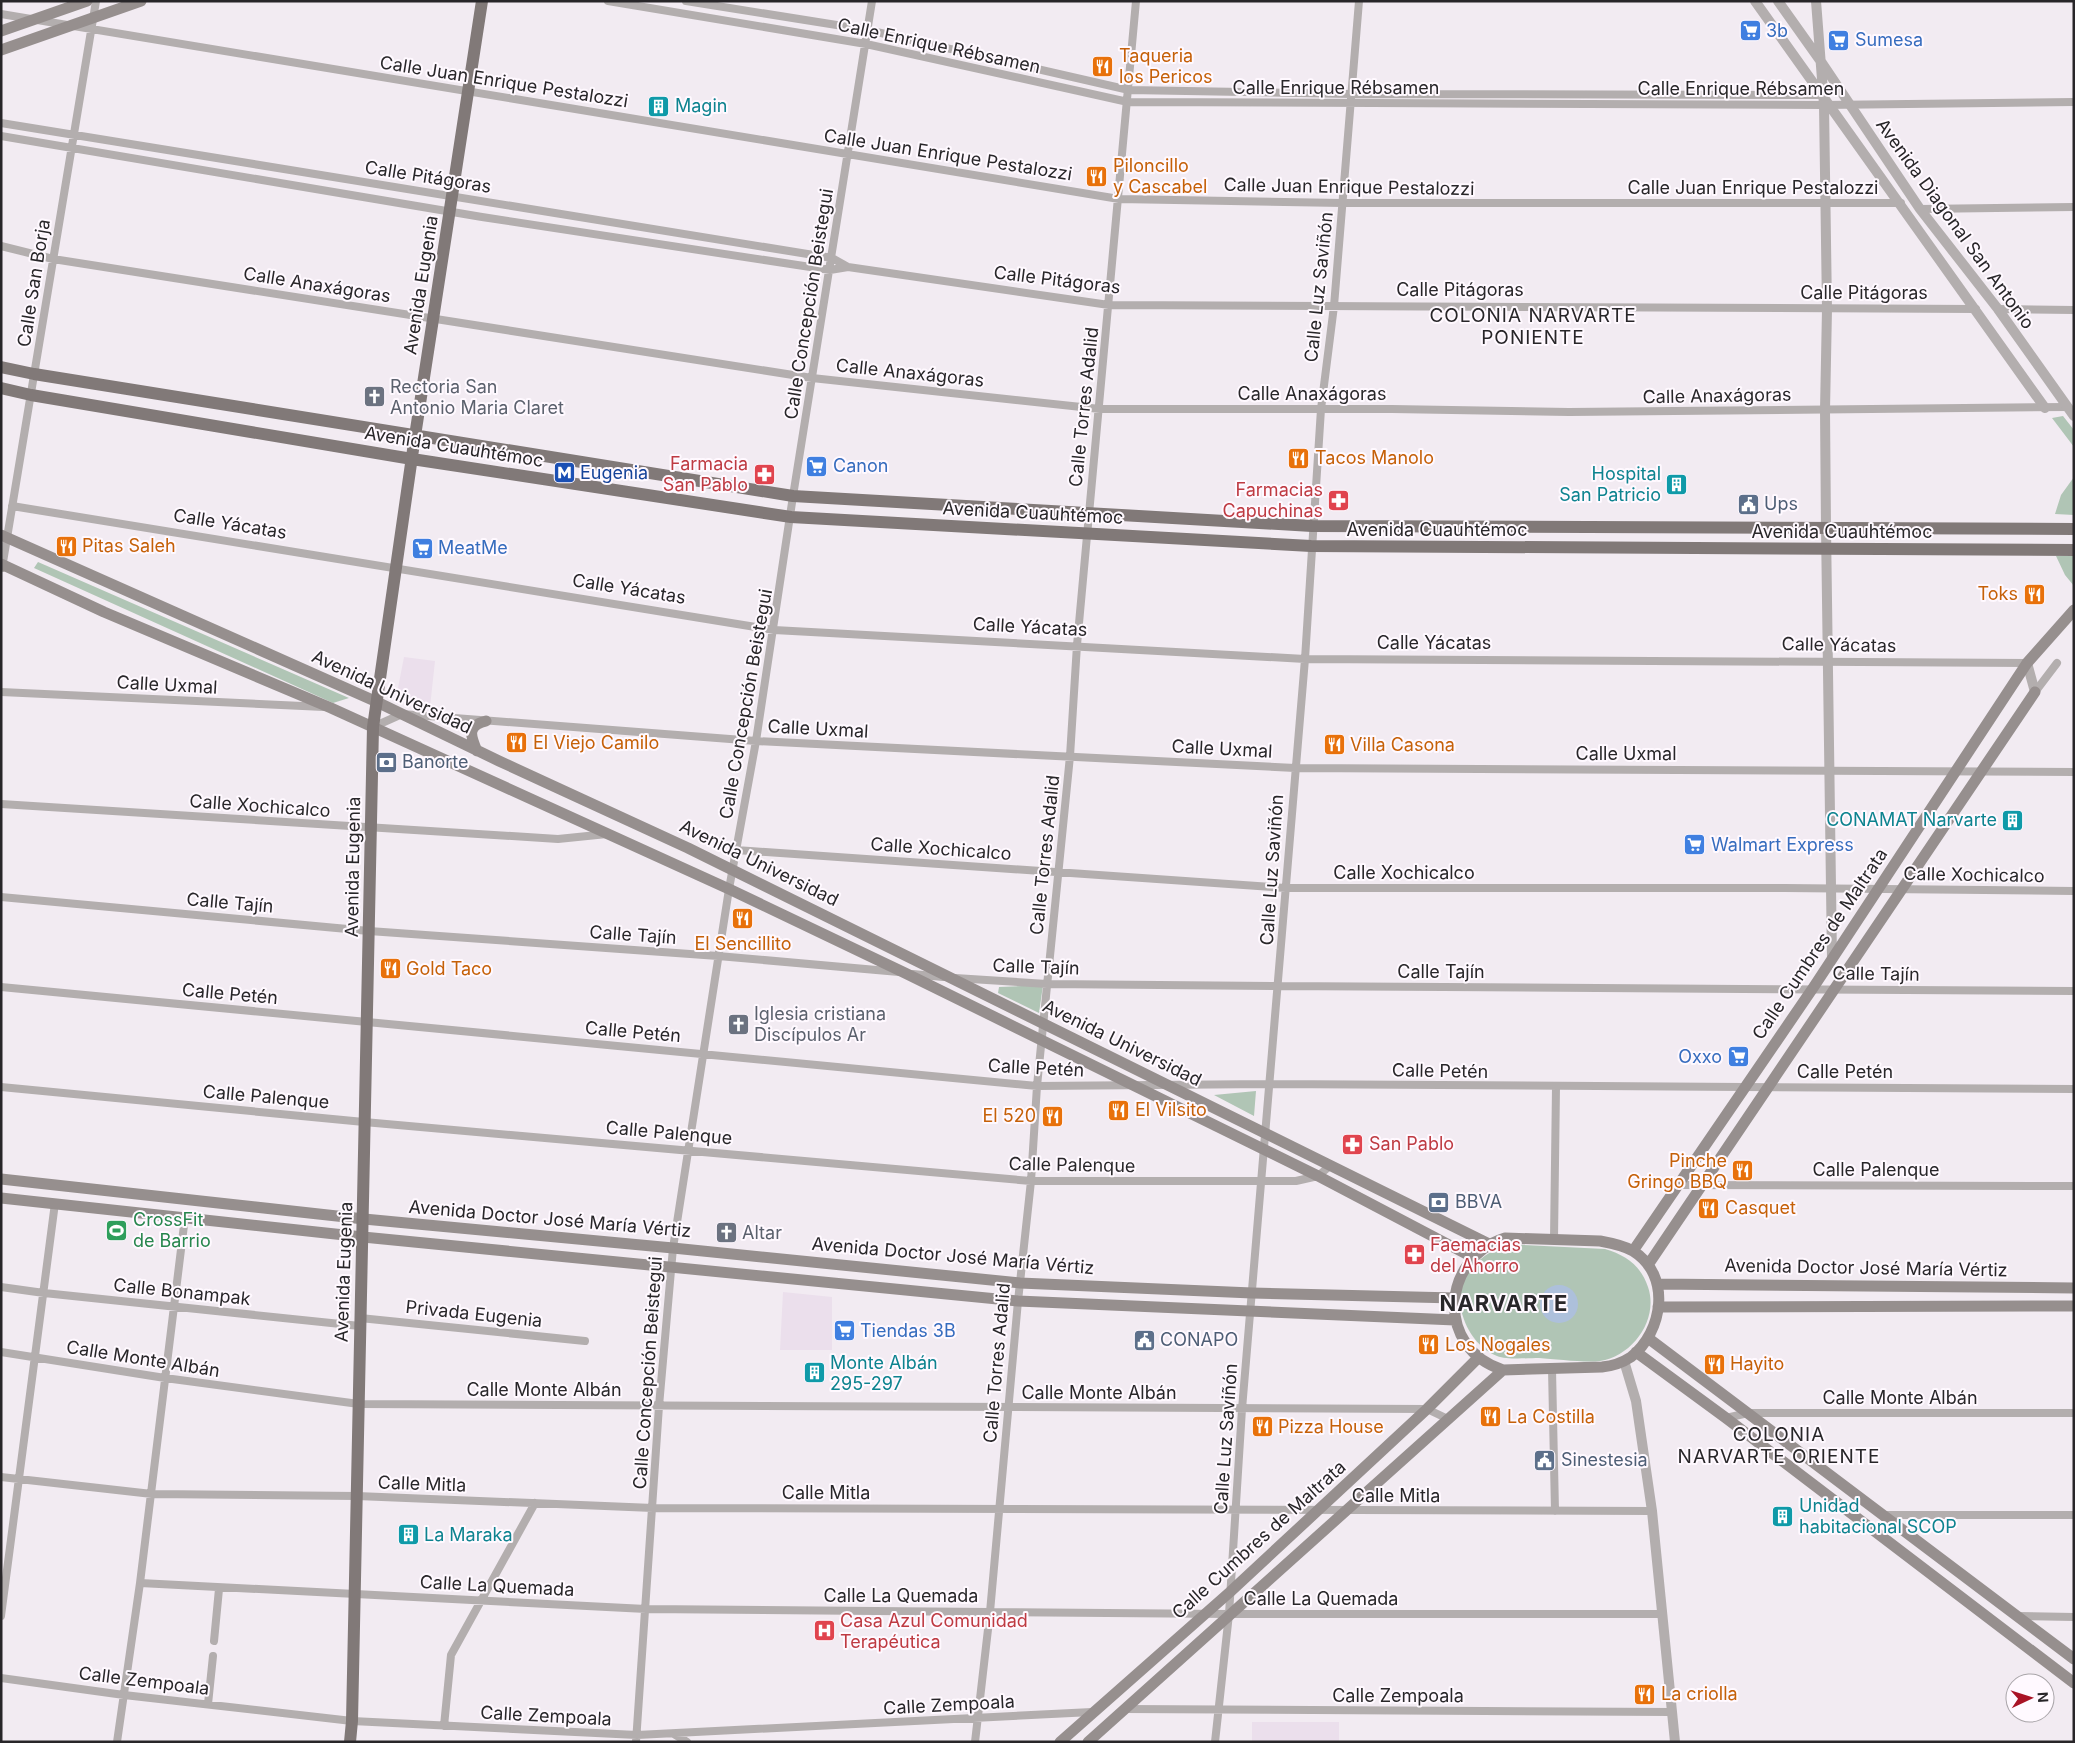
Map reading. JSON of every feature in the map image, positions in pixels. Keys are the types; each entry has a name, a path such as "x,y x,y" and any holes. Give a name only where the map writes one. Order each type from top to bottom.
{"main road":[{"path":"1,31 88,1"},
{"path":"1,50 70,26 92,24 141,1"},
{"name":"Avenida Eugenia","path":"350,1742 360,1322 364,1237 364,1122 373,727 415,436 482,1"},
{"name":"Avenida Cuauhtémoc","path":"1,367 34,374 793,496 1312,526 2074,529"},
{"name":"Avenida Cuauhtémoc","path":"1,388 31,395 412,459 791,517 1311,546 2074,550"},
{"name":"Avenida Universidad","path":"4,537 377,702 734,870 1491,1245"},
{"name":"Avenida Universidad","path":"2,566 104,612 331,708 729,889 905,973 1318,1176 1474,1258"},
{"name":"Calle Cumbres de Maltrata","path":"1633,1251 1813,988 2027,664 2074,610"},
{"name":"Calle Cumbres de Maltrata","path":"1648,1265 2035,692"},
{"path":"477,750 471,738 472,731 478,724 486,721"},
{"name":"Avenida Doctor José María Vértiz","path":"1,1179 364,1219 1020,1283 1252,1293 1455,1298"},
{"name":"Avenida Doctor José María Vértiz","path":"1,1198 364,1237 1018,1301 1455,1320"},
{"path":"1505,1238 1554,1239 1615,1243 1633,1251 1654,1273 1657,1284 1658,1307 1655,1325 1648,1338 1636,1352 1624,1361 1602,1367 1503,1370 1490,1366 1478,1358 1460,1333 1455,1320 1455,1298 1463,1272 1474,1258 1491,1245 1505,1238"},
{"name":"Avenida Doctor José María Vértiz","path":"1657,1284 2074,1288"},
{"name":"Avenida Doctor José María Vértiz","path":"1658,1307 2074,1306"},
{"path":"1648,1338 2074,1659"},
{"path":"1636,1352 1726,1418 2074,1683"},
{"name":"Calle Cumbres de Maltrata","path":"1060,1742 1230,1592 1427,1409 1478,1358"},
{"name":"Calle Cumbres de Maltrata","path":"1088,1742 1503,1370"},
{"path":"1818,1488 1830,1474"},
{"path":"2051,1667 2062,1651"}],"street":[{"name":"Calle San Borja","path":"2,566 4,537 12,506 96,1"},
{"name":"Calle Enrique Rébsamen","path":"608,1 866,44 1128,102 1350,104 1826,102"},
{"path":"680,13 684,1"},
{"name":"Calle Enrique Rébsamen","path":"684,1 868,30 1129,90 1826,102 1849,104 2074,102"},
{"name":"Calle Concepción Beistegui","path":"637,1738 670,1266 702,1053 774,630 793,496 872,1"},
{"name":"Calle Torres Adalid","path":"976,1742 1031,1181 1046,984 1070,756 1077,645 1136,1"},
{"name":"Calle Luz Saviñón","path":"1215,1742 1229,1614 1242,1409 1305,659 1312,526 1321,409 1334,306 1359,1"},
{"name":"Avenida Diagonal San Antonio","path":"1755,1 1826,102 1901,203 2045,408"},
{"name":"Avenida Diagonal San Antonio","path":"1778,1 1920,209 1998,309 2072,412"},
{"path":"1816,1 1826,102 1828,309 1825,410 1832,959"},
{"path":"1,14 70,26"},
{"name":"Calle Juan Enrique Pestalozzi","path":"92,24 468,91 1119,199 1342,203 1901,203"},
{"path":"920,56 923,43"},
{"path":"997,73 999,60"},
{"name":"Calle Pitágoras","path":"1,123 484,203 832,258 848,268"},
{"name":"Calle Pitágoras","path":"1,136 482,217 644,242 830,270 848,268 1109,305 2074,310"},
{"path":"260,180 262,166"},
{"path":"482,217 484,203"},
{"path":"1920,209 2074,208"},
{"path":"644,242 646,229"},
{"name":"Calle Anaxágoras","path":"1,246 53,258 812,378 1100,409 1569,412 2045,408 2072,412"},
{"name":"Calle Yácatas","path":"12,506 774,630 1077,645 1305,659 1828,661 2027,664"},
{"path":"2027,664 2035,692"},
{"name":"Calle Cumbres de Maltrata","path":"2035,692 2057,664"},
{"name":"Calle Uxmal","path":"1,692 331,708"},
{"name":"Calle Uxmal","path":"373,727 402,714 756,741 1295,768 1982,770 2074,772"},
{"name":"Calle Xochicalco","path":"1,804 558,839 607,834"},
{"name":"Calle Xochicalco","path":"736,850 1286,888 1831,888 2074,891"},
{"name":"Calle Tajín","path":"1,897 368,931 718,956 954,978 1046,984 2074,991"},
{"name":"Calle Petén","path":"1,987 1037,1086 1270,1084 2074,1089"},
{"name":"Calle Palenque","path":"1,1087 364,1122 1031,1181 1296,1181 1318,1176 1331,1165"},
{"path":"1554,1239 1556,1087"},
{"name":"Calle Palenque","path":"1677,1185 2074,1186"},
{"path":"1,1616 36,1357 54,1203"},
{"path":"117,1742 152,1494 185,1217"},
{"name":"Calle Bonampak","path":"1,1287 174,1306 360,1322"},
{"name":"Privada Eugenia","path":"360,1322 585,1341"},
{"name":"Calle Monte Albán","path":"1,1352 165,1378 359,1404 1427,1409 1448,1419"},
{"path":"1624,1361 1636,1401 1652,1512 1675,1742"},
{"path":"1552,1369 1555,1511"},
{"name":"Calle Monte Albán","path":"1726,1418 1748,1413 2074,1413"},
{"name":"Calle Mitla","path":"1,1477 152,1494 357,1496 653,1508 1652,1512"},
{"path":"444,1726 450,1656 535,1503"},
{"path":"1883,1515 2074,1515"},
{"name":"Calle La Quemada","path":"140,1584 646,1609 1207,1612 1229,1614 1662,1614"},
{"path":"214,1641 219,1589"},
{"path":"2016,1616 2074,1617"},
{"path":"208,1704 213,1656"},
{"name":"Calle Zempoala","path":"1,1678 124,1695 352,1720 637,1738 674,1734 1092,1712"},
{"name":"Calle Zempoala","path":"1125,1709 1671,1712"},
{"path":"674,1734 687,1742"}],"shaded area":[{"path":"404,657 435,661 430,707 409,703 397,693"},
{"path":"783,1292 832,1297 832,1350 780,1350"},
{"path":"1252,1722 1339,1722 1339,1742 1252,1742"}],"green space":[{"path":"2063,416 2074,430 2074,447 2052,418"},
{"path":"2074,477 2074,515 2055,514 2061,495"},
{"path":"2056,556 2074,556 2074,586 2065,575"},
{"path":"38,562 349,698 333,703 34,568"},
{"path":"1043,985 1039,1013 998,993 999,987"},
{"path":"1256,1091 1254,1116 1214,1095"},
{"path":"1506,1244 1605,1249 1632,1262 1645,1280 1650,1299 1650,1311 1646,1323 1633,1344 1612,1358 1600,1361 1506,1358 1489,1352 1477,1341 1467,1327 1461,1310 1460,1291 1467,1273 1473,1266 1488,1253"}],"water":[{"path":"1559,1285 1572,1291 1578,1304 1572,1317 1559,1323 1546,1317 1540,1304 1546,1291"}],"place":[{"name":"3b","path":"1750,31"},
{"name":"Sumesa","path":"1839,40"},
{"name":"Taqueria los Pericos","path":"1103,66"},
{"name":"Magin","path":"659,106"},
{"name":"Piloncillo y Cascabel","path":"1097,176"},
{"name":"Rectoria San Antonio Maria Claret","path":"374,397"},
{"name":"Tacos Manolo","path":"1299,458"},
{"name":"Canon","path":"817,466"},
{"name":"Eugenia","path":"564,473"},
{"name":"Farmacia San Pablo","path":"764,474"},
{"name":"Hospital San Patricio","path":"1677,484"},
{"name":"Farmacias Capuchinas","path":"1339,500"},
{"name":"Ups","path":"1748,504"},
{"name":"Pitas Saleh","path":"66,546"},
{"name":"MeatMe","path":"422,548"},
{"name":"Toks","path":"2034,594"},
{"name":"El Viejo Camilo","path":"517,743"},
{"name":"Villa Casona","path":"1334,745"},
{"name":"Banorte","path":"386,762"},
{"name":"CONAMAT Narvarte","path":"2013,820"},
{"name":"Walmart Express","path":"1695,845"},
{"name":"El Sencillito","path":"743,919"},
{"name":"Gold Taco","path":"390,969"},
{"name":"Iglesia cristiana Discípulos Ar","path":"738,1024"},
{"name":"Oxxo","path":"1738,1057"},
{"name":"El Vilsito","path":"1119,1110"},
{"name":"El 520","path":"1052,1116"},
{"name":"San Pablo","path":"1353,1144"},
{"name":"Pinche Gringo BBQ","path":"1743,1171"},
{"name":"BBVA","path":"1439,1202"},
{"name":"Casquet","path":"1709,1208"},
{"name":"CrossFit de Barrio","path":"117,1230"},
{"name":"Altar","path":"726,1233"},
{"name":"Faemacias del Ahorro","path":"1414,1255"},
{"name":"Tiendas 3B","path":"844,1331"},
{"name":"CONAPO","path":"1144,1340"},
{"name":"Los Nogales","path":"1429,1345"},
{"name":"Hayito","path":"1714,1364"},
{"name":"Monte Albán 295-297","path":"814,1373"},
{"name":"La Costilla","path":"1491,1417"},
{"name":"Pizza House","path":"1262,1427"},
{"name":"Sinestesia","path":"1545,1460"},
{"name":"Unidad habitacional SCOP","path":"1783,1516"},
{"name":"La Maraka","path":"408,1535"},
{"name":"Casa Azul Comunidad Terapéutica","path":"824,1631"},
{"name":"La criolla","path":"1645,1694"}],"district":[{"name":"COLONIA NARVARTE PONIENTE","path":"1533,326"},
{"name":"NARVARTE","path":"1504,1303"},
{"name":"COLONIA NARVARTE ORIENTE","path":"1779,1445"}]}
